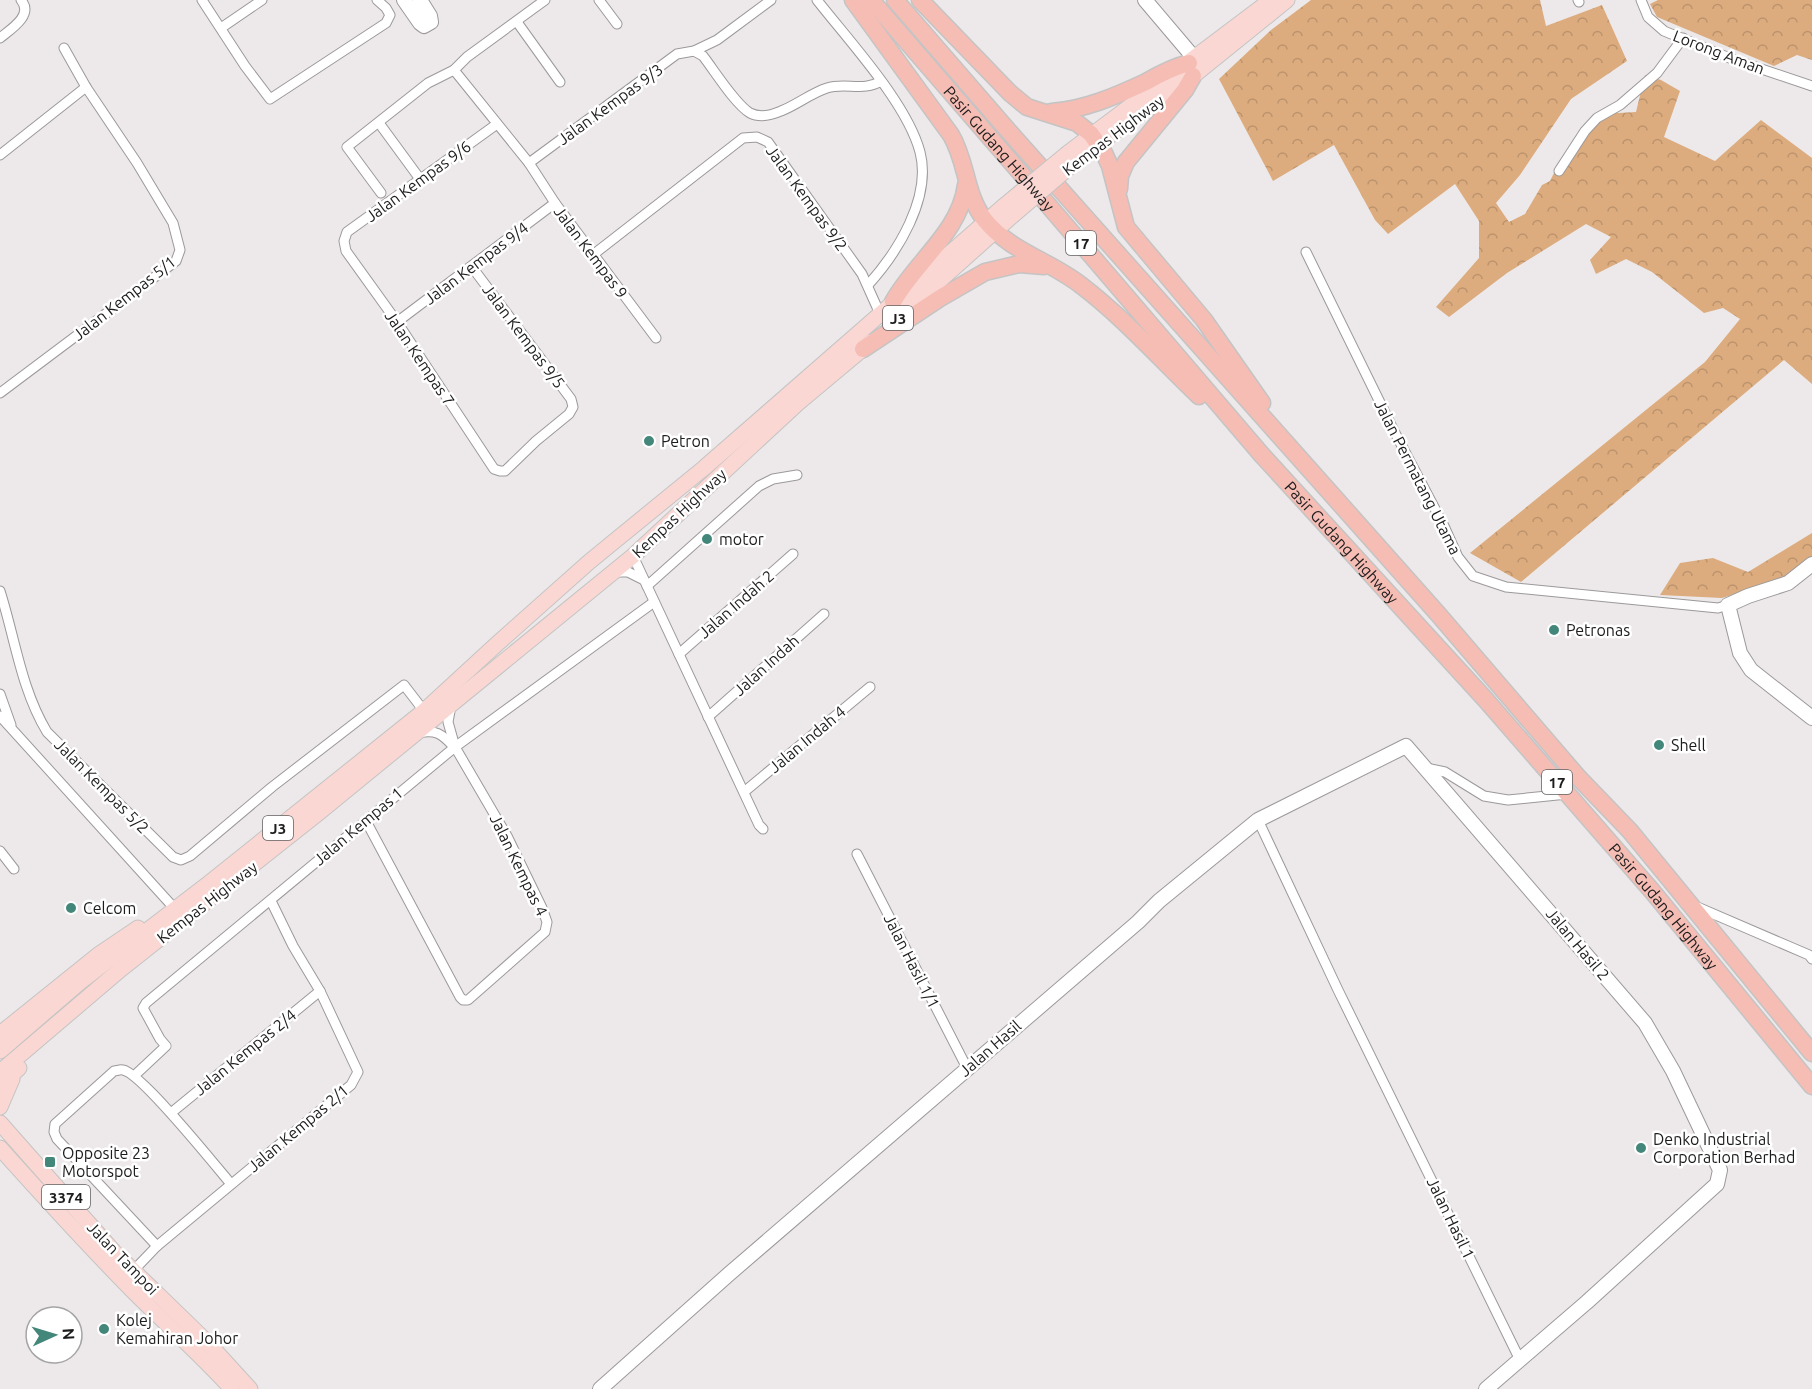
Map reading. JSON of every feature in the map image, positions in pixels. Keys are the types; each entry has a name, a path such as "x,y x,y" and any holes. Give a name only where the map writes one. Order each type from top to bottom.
{"highway":[{"path":"853,0 951,135 959,152 972,201 990,226 1018,250 1056,268 1082,285 1122,320 1261,454"},
{"name":"Pasir Gudang Highway","path":"871,0 1261,454 1478,691 1653,891 1812,1086"},
{"name":"Pasir Gudang Highway","path":"895,0 1423,596 1577,776 1630,831 1812,1053"},
{"path":"920,0 1010,93 1027,107 1077,123 1095,139 1113,175 1126,227 1204,320 1305,465"},
{"path":"1041,112 1066,111 1107,99 1175,66 1192,66 1185,90 1126,162 1120,176 1119,204"},
{"path":"894,302 901,288 953,221 964,198 966,182"},
{"path":"863,349 940,298 985,272 1018,264 1056,268"}],"main road":[{"name":"Kempas Highway","path":"1192,66 1271,0"},
{"name":"Kempas Highway","path":"0,1051 57,1002 424,711 498,643 894,302 1095,139 1192,66 1287,0"},
{"name":"Kempas Highway","path":"0,1072 63,1017 451,706 633,556 798,403 863,349 990,226"},
{"path":"556,593 574,583 609,555 622,553 633,556"},
{"path":"0,1034 129,933 158,922"},
{"path":"0,1086 113,989 177,926"},
{"path":"0,1107 18,1069"},
{"path":"0,1112 6,1125 34,1161"},
{"name":"Jalan Tampoi","path":"0,1123 132,1270 209,1344 250,1389"},
{"name":"Jalan Tampoi","path":"0,1148 132,1290 232,1389"},
{"path":"0,1158 47,1200"}],"street":[{"path":"0,38 26,13 21,0"},
{"path":"202,0 255,81 270,99 386,23 390,15 377,0"},
{"path":"221,28 262,0"},
{"path":"404,0 424,26 431,22 420,0"},
{"path":"381,193 347,147 428,83 454,70 467,57 545,0"},
{"path":"600,0 617,24"},
{"name":"Jalan Kempas 9/3","path":"529,163 677,54 694,51 717,40 771,0"},
{"path":"817,0 881,81 907,122 921,154 920,200 910,223 880,272 868,285"},
{"path":"1144,0 1192,66"},
{"name":"Lorong Aman","path":"1641,0 1648,17 1659,27 1732,59 1812,86"},
{"path":"517,22 560,82"},
{"path":"1559,171 1585,131 1597,118 1620,105 1645,85 1683,38"},
{"name":"Jalan Kempas 5/1","path":"0,393 176,261 179,256 178,240 173,223 137,163 86,87 64,48"},
{"path":"694,51 703,56 742,106 760,116 780,112 830,87 872,86 881,81"},
{"name":"Jalan Kempas 9","path":"454,70 529,163 555,203 656,338"},
{"path":"0,155 86,87"},
{"path":"379,123 420,179"},
{"name":"Jalan Kempas 9/6","path":"344,241 347,232 497,124"},
{"name":"Jalan Kempas 9/2","path":"594,254 743,138 757,137 768,142 855,263 868,285 880,314"},
{"name":"Jalan Kempas 9/4","path":"397,322 555,203"},
{"name":"Jalan Kempas 7","path":"344,241 346,251 397,322 494,469 500,471"},
{"name":"Jalan Permatang Utama","path":"1306,252 1458,557 1473,576 1506,587 1718,608 1788,584 1812,564"},
{"name":"Jalan Kempas 9/5","path":"472,267 571,399 573,407 569,414 536,441 515,463 505,471 500,471"},
{"path":"645,583 759,486 773,478 797,475"},
{"name":"Jalan Indah 2","path":"679,654 793,554"},
{"path":"633,556 759,825 763,829"},
{"path":"612,573 628,572 645,583"},
{"name":"Jalan Kempas 5/2","path":"0,591 15,649 36,713 47,732 173,857 181,860 190,856 272,787 404,685 424,711"},
{"name":"Jalan Kempas 1","path":"134,1076 166,1046 145,1015 142,1008 146,1003 455,747 654,602"},
{"path":"1728,605 1740,653 1751,670 1812,718"},
{"name":"Jalan Indah","path":"708,717 824,614"},
{"name":"Jalan Indah 4","path":"744,792 870,687"},
{"path":"0,694 13,730"},
{"path":"451,706 448,722 455,747"},
{"path":"0,716 175,909"},
{"path":"414,735 430,731 438,732 455,747"},
{"name":"Jalan Hasil 2","path":"1406,746 1645,1023 1673,1071 1720,1170 1717,1184 1520,1360"},
{"name":"Jalan Hasil","path":"600,1389 729,1274 1138,922 1159,901 1258,820 1406,746"},
{"name":"Jalan Kempas 4","path":"366,821 459,998 468,1000 545,932 547,922 507,836 455,747"},
{"path":"1426,768 1445,772 1484,796 1508,800 1567,794"},
{"name":"Jalan Hasil 1","path":"1258,820 1338,990 1520,1360"},
{"path":"0,851 14,869"},
{"name":"Jalan Hasil 1/1","path":"857,854 967,1068"},
{"name":"Jalan Kempas 2/1","path":"132,1270 157,1246 351,1085 358,1072 320,991 293,946 271,901"},
{"path":"1690,904 1809,955 1812,959"},
{"name":"Jalan Kempas 2/4","path":"171,1113 320,991"},
{"path":"157,1246 54,1132 55,1124 114,1071 123,1070 134,1076 171,1113 231,1184"},
{"path":"132,1270 130,1280 132,1290"},
{"path":"1486,1389 1520,1360"}],"green space":[{"path":"1311,0 1540,0 1546,26 1602,5 1627,61 1571,99 1520,175 1496,203 1509,222 1525,214 1542,185 1550,181 1560,161 1607,109 1618,113 1636,112 1645,75 1661,80 1680,91 1664,137 1715,161 1761,120 1812,158 1812,384 1784,360 1521,582 1470,553 1705,362 1740,319 1723,308 1704,313 1652,272 1626,259 1596,274 1590,260 1611,237 1586,224 1507,273 1449,317 1436,307 1479,258 1479,221 1455,184 1388,234 1375,220 1334,145 1273,181 1219,79 1271,30"},
{"path":"1658,0 1812,0 1812,60 1797,55 1774,66 1657,17 1650,4"},
{"path":"1812,533 1812,557 1796,571 1775,582 1722,598 1660,595 1680,563 1713,558 1748,572"}],"place":[{"name":"Petron","path":"649,441"},
{"name":"motor","path":"707,539"},
{"name":"Petronas","path":"1554,630"},
{"name":"Shell","path":"1659,745"},
{"name":"Celcom","path":"71,908"},
{"name":"Denko Industrial Corporation Berhad","path":"1641,1148"},
{"name":"Opposite 23 Motorspot","path":"50,1162"},
{"name":"Kolej Kemahiran Johor","path":"104,1329"}]}
